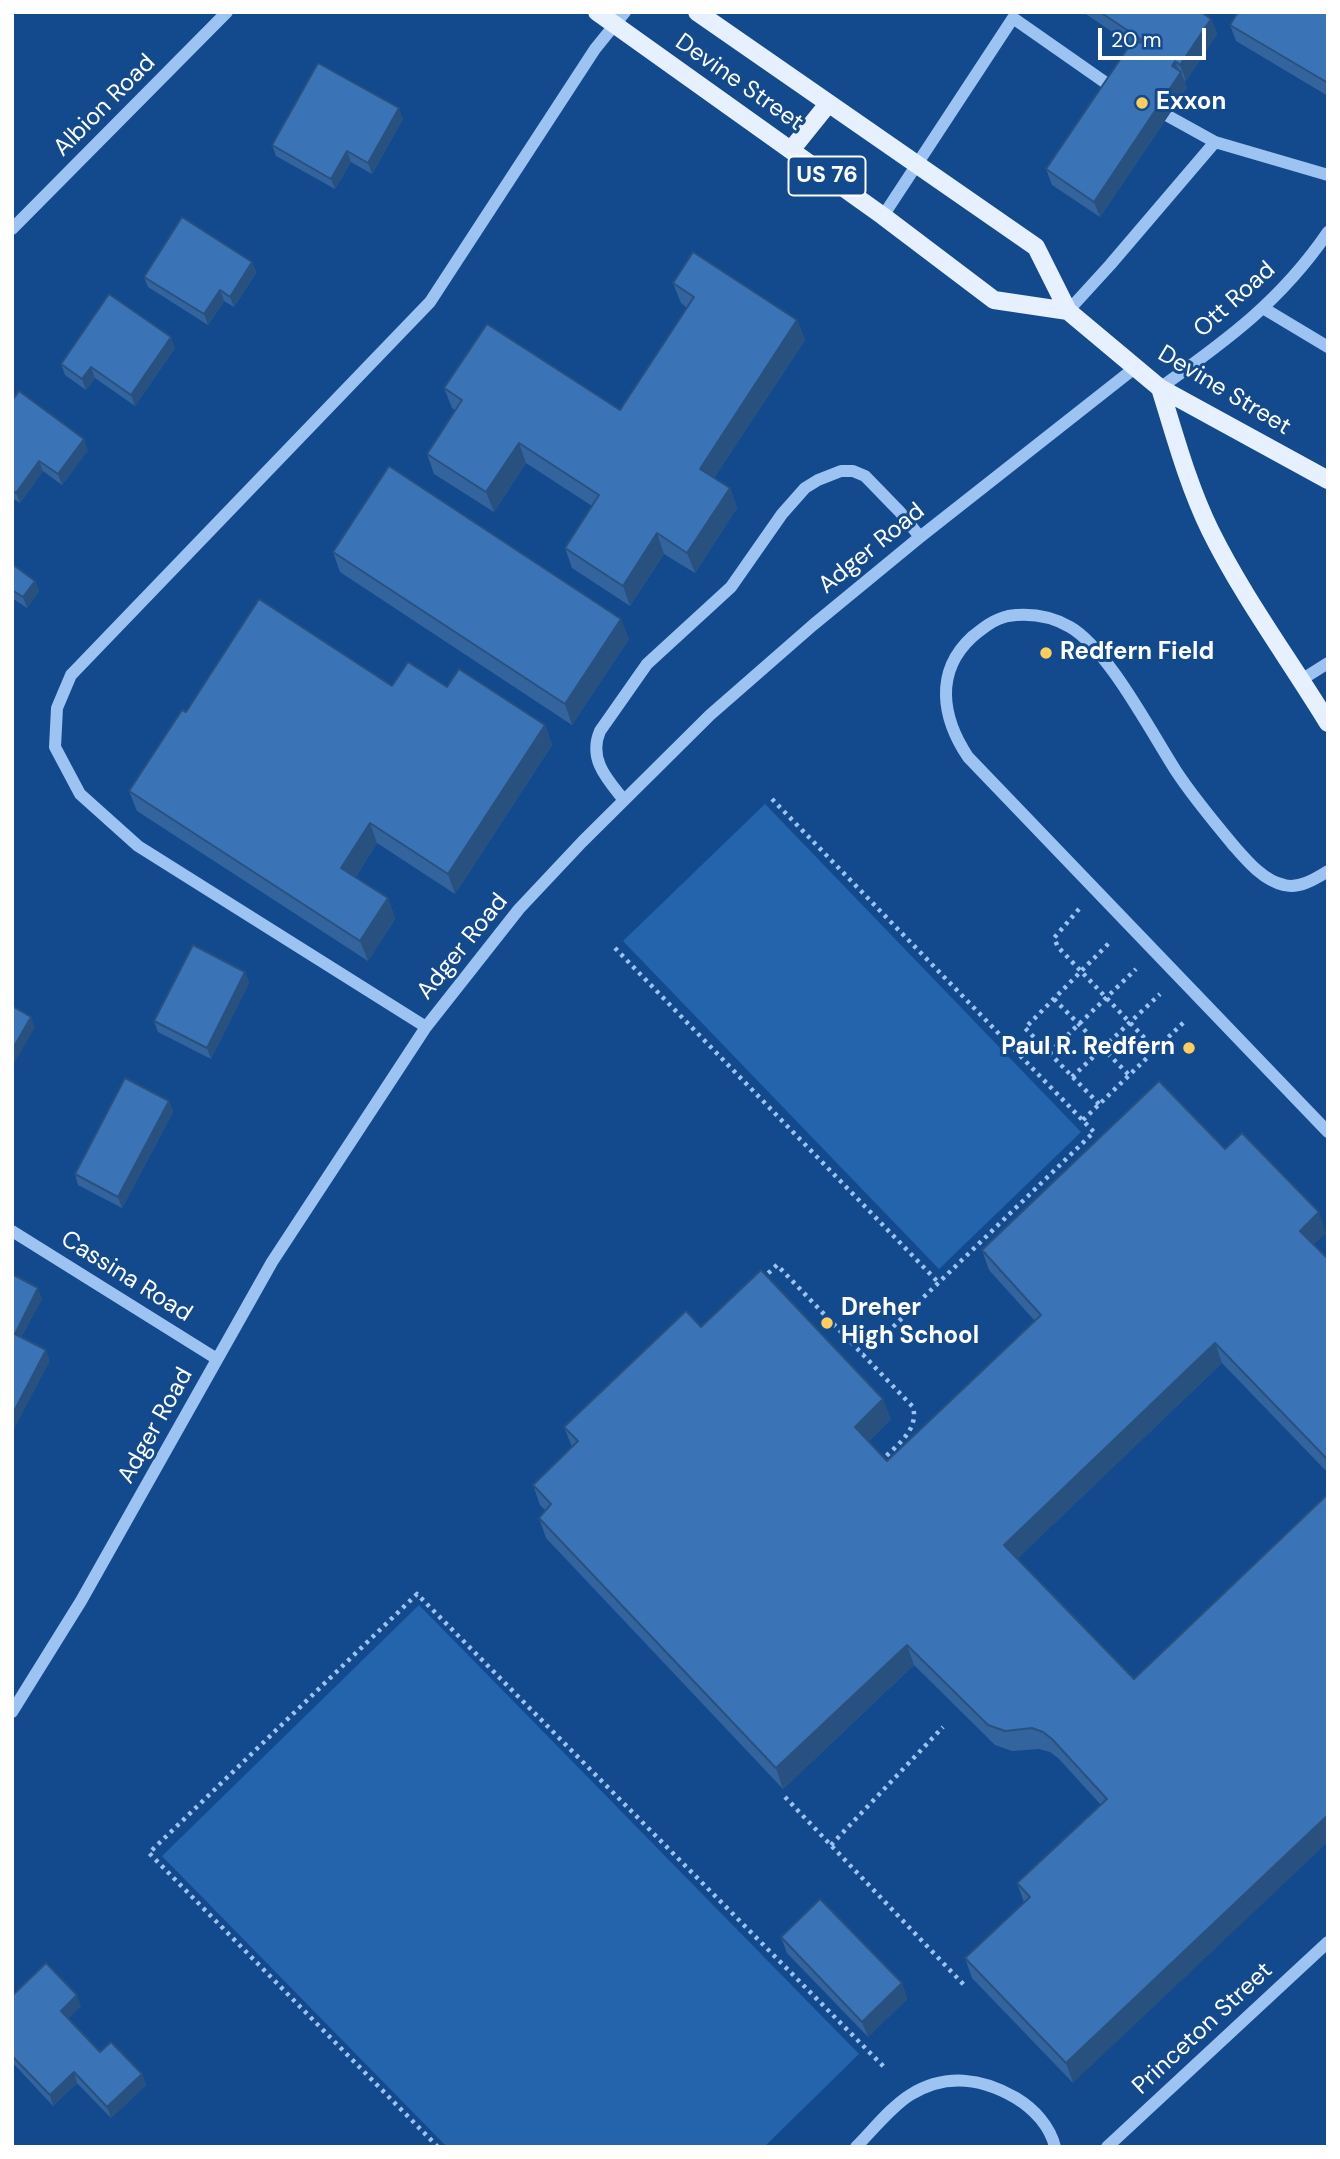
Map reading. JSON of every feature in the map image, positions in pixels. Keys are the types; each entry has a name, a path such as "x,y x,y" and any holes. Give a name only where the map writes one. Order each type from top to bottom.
{"main road":[{"name":"Devine Street","path":"597,12 620,19 994,300 1068,311"},
{"name":"Devine Street","path":"697,12 1036,247 1068,311 1160,387 1328,480"},
{"path":"791,150 828,104"},
{"path":"1160,387 1190,484 1211,532 1252,603 1328,723"}],"street":[{"name":"Albion Road","path":"12,229 227,12"},
{"path":"883,216 1013,18 1116,90"},
{"path":"426,1027 138,846 80,794 55,747 57,708 71,675 430,302 596,49 620,19"},
{"path":"1168,116 1215,142 1328,175"},
{"path":"1068,311 1215,142"},
{"name":"Ott Road","path":"1160,387 1229,338 1264,308 1294,276 1328,232"},
{"path":"1264,308 1328,347"},
{"name":"Adger Road","path":"12,1712 82,1601 272,1262 426,1027 519,909 623,799 710,715 920,537 1136,367"},
{"path":"623,799 599,767 596,739 600,731 647,664 731,587 782,514 805,488 827,475 853,471 872,481 920,537"},
{"path":"1328,871 1307,882 1293,886 1283,885 1273,881 1245,858 1190,791 1101,655 1069,626 1034,615 1002,617 977,633 956,656 947,681 946,706 951,727 968,757 1328,1132"},
{"path":"1301,680 1328,663"},
{"name":"Cassina Road","path":"12,1231 217,1359"},
{"name":"Princeton Street","path":"1107,2147 1328,1942"},
{"path":"856,2147 908,2095 937,2082 967,2080 1000,2088 1032,2107 1053,2136 1055,2147"}],"path":[{"path":"772,799 1094,1132 864,1355"},
{"path":"1079,909 1054,938 1058,947 1155,1049"},
{"path":"1099,1104 1025,1028 1110,942"},
{"path":"615,948 938,1282"},
{"path":"1049,1053 1136,970"},
{"path":"1072,1077 1160,994"},
{"path":"1054,999 1129,1075"},
{"path":"1082,1120 1185,1021"},
{"path":"758,1282 777,1265 909,1401 915,1415 908,1434 882,1460"},
{"path":"438,2147 149,1853 417,1594 886,2069"},
{"path":"831,1845 943,1727"},
{"path":"785,1797 965,1986"}],"shaded area":[{"path":"765,804 1081,1132 939,1269 623,941"},
{"path":"419,1605 859,2054 764,2147 447,2147 162,1856"}],"building":[{"name":"Exxon","path":"1100,12 1201,12 1211,19 1180,65 1175,61 1172,66 1181,72 1094,202 1046,169 1134,39 1140,43 1142,40"},
{"path":"1238,12 1328,12 1328,83 1230,25"},
{"path":"318,63 399,108 368,163 347,151 331,179 272,145"},
{"path":"182,217 252,262 230,297 220,290 204,314 144,277"},
{"path":"693,252 797,320 700,469 730,488 687,553 657,533 623,586 565,548 599,495 519,443 486,492 427,454 462,400 444,388 487,324 620,410 694,297 673,283"},
{"path":"109,294 171,337 131,395 91,367 82,379 61,364"},
{"path":"19,391 84,439 58,474 39,461 16,493 12,490 12,401"},
{"path":"389,466 621,619 565,704 333,552"},
{"path":"12,564 35,581 23,597 12,590"},
{"path":"259,599 392,686 408,662 447,687 459,669 545,725 448,874 370,823 341,868 388,898 360,941 129,791 182,710 186,712"},
{"path":"193,945 245,972 207,1048 154,1021"},
{"path":"12,1006 31,1017 12,1050"},
{"path":"125,1078 169,1101 118,1197 75,1174"},
{"path":"1159,1081 1225,1149 1242,1133 1319,1212 1300,1231 1328,1259 1328,1460 1215,1343 1004,1545 1134,1679 1328,1494 1328,1815 1066,2063 965,1958 1030,1897 1017,1883 1107,1799 1052,1739 1032,1728 1005,1731 988,1725 907,1645 776,1768 539,1518 551,1504 533,1485 578,1441 564,1427 686,1311 701,1327 761,1270 883,1399 855,1427 887,1461 1041,1315 982,1250"},
{"path":"12,1274 38,1288 15,1334 46,1350 12,1415"},
{"path":"820,1899 902,1983 862,2022 781,1937"},
{"path":"46,1963 77,1995 61,2011 100,2052 111,2042 142,2074 107,2107 74,2072 50,2095 12,2056 12,1996"}],"place":[{"name":"Exxon","path":"1142,103"},
{"name":"Redfern Field","path":"1046,653"},
{"name":"Paul R. Redfern","path":"1189,1048"},
{"name":"Dreher High School","path":"827,1323"}]}
